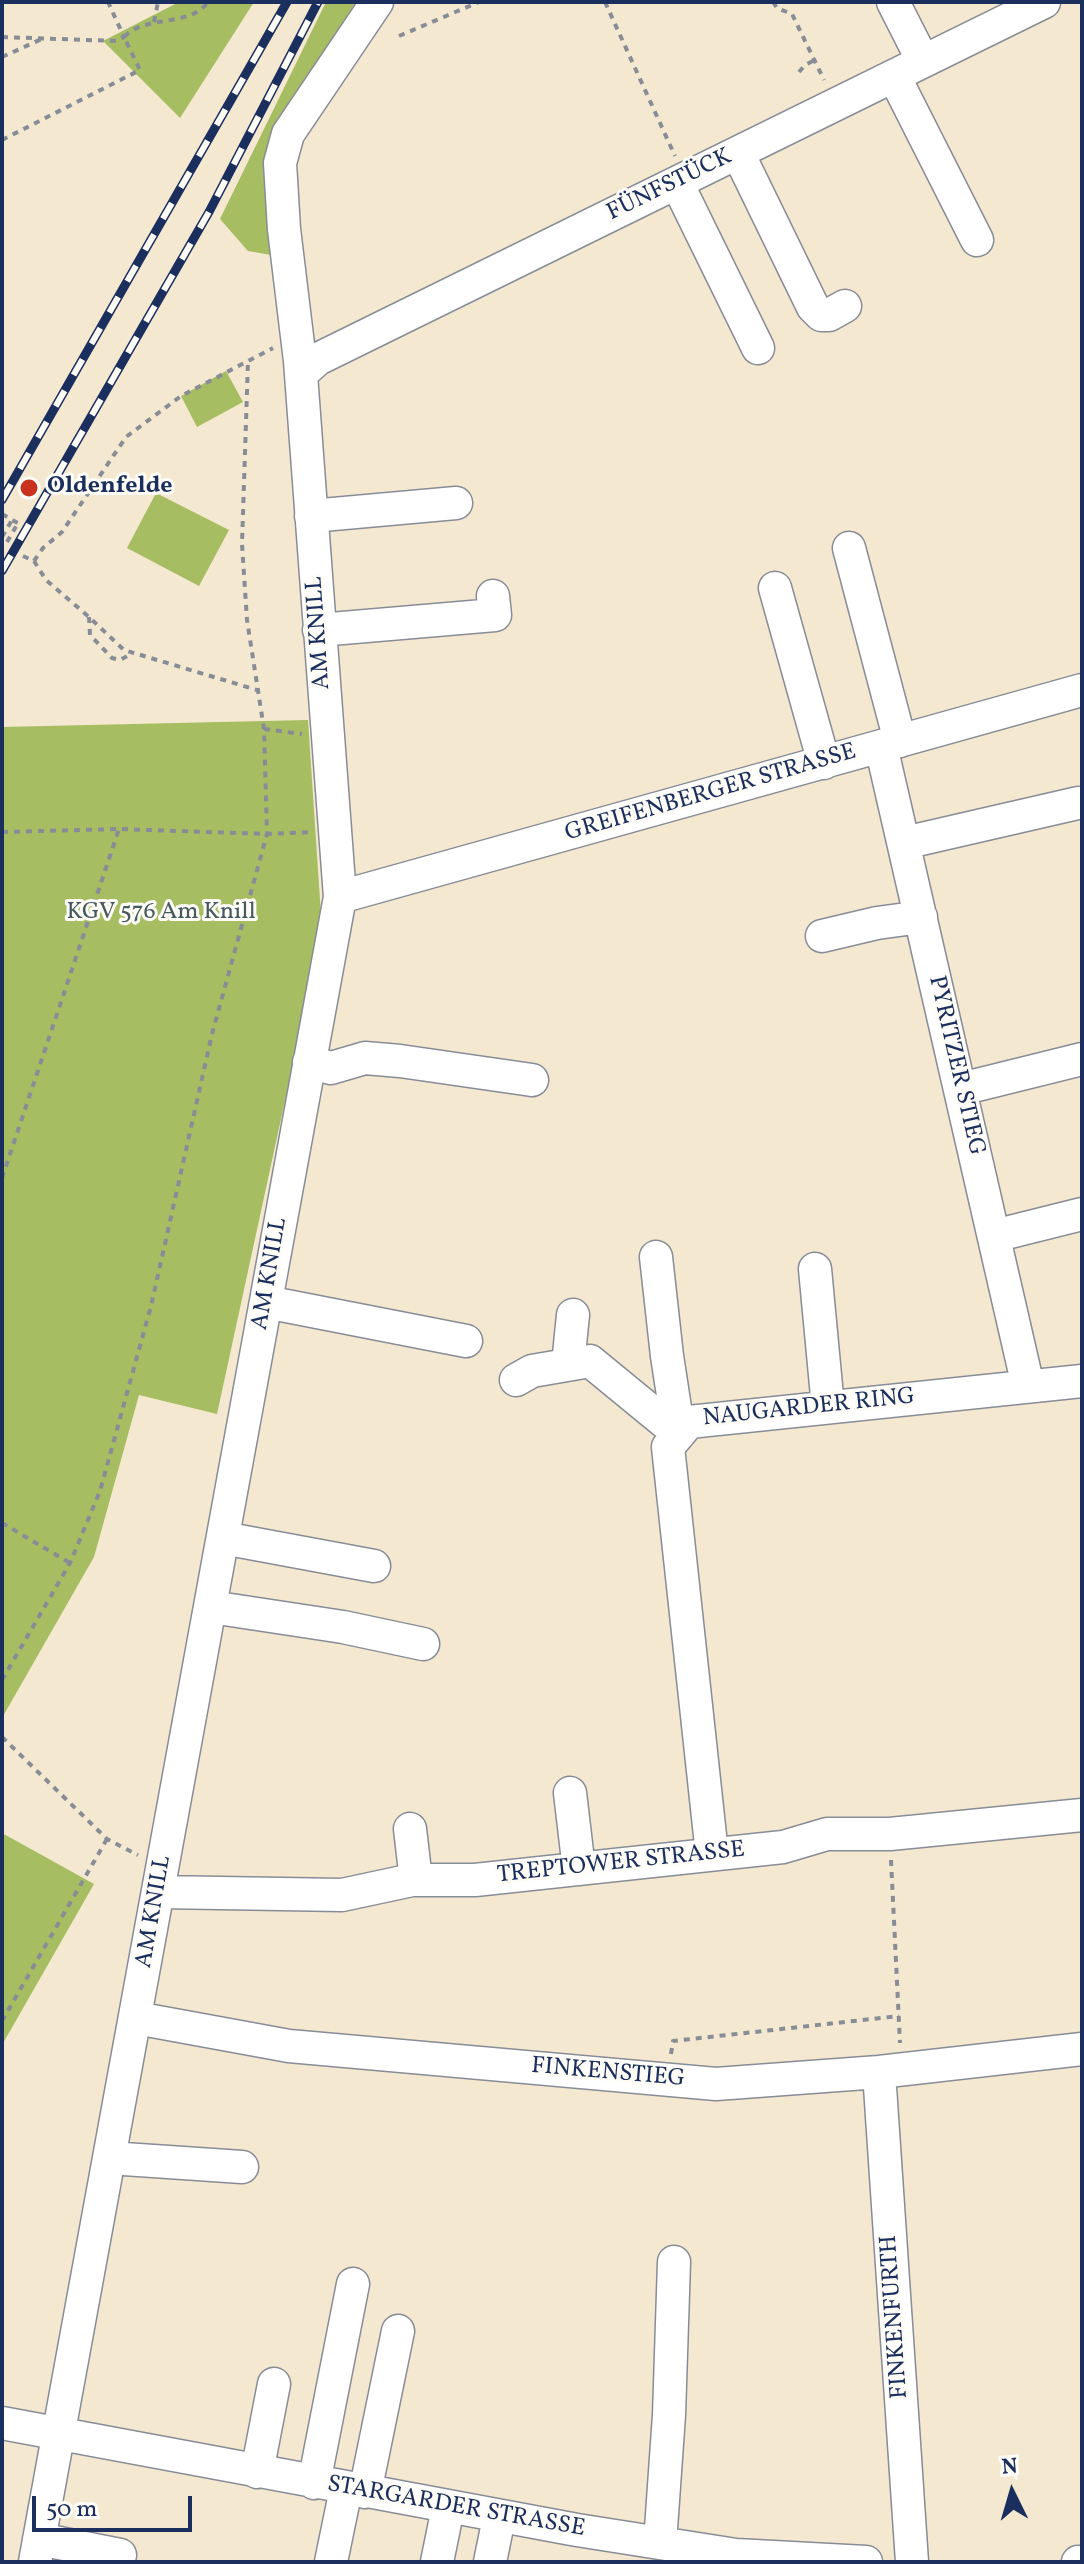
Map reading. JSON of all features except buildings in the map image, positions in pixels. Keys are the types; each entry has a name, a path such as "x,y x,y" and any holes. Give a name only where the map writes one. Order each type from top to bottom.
{"street":[{"name":"AM KNILL","path":"37,2550 340,897 300,360 284,229 280,163 288,134 377,2"},
{"path":"893,2 923,61"},
{"name":"FÜNFSTÜCK","path":"300,360 318,359 1044,2"},
{"path":"894,76 977,240"},
{"path":"738,153 813,307 821,315 829,315 845,306"},
{"path":"681,180 758,348"},
{"path":"311,516 456,503"},
{"name":"PYRITZER STIEG","path":"849,548 891,744 904,843 1028,1386"},
{"path":"775,588 824,763"},
{"path":"319,630 495,615 493,596"},
{"name":"GREIFENBERGER STRASSE","path":"340,897 1082,690"},
{"path":"904,843 1078,803"},
{"path":"822,936 877,923 921,917"},
{"path":"309,1062 331,1068 365,1058 532,1080"},
{"path":"961,1089 1082,1059"},
{"path":"994,1236 1082,1214"},
{"path":"656,1257 679,1434"},
{"path":"815,1269 828,1407"},
{"path":"266,1302 466,1341"},
{"path":"568,1364 573,1315"},
{"path":"516,1380 532,1371 590,1361 679,1434"},
{"name":"NAUGARDER RING","path":"712,1854 668,1447 689,1422 1082,1381"},
{"path":"224,1532 315,1540"},
{"path":"224,1532 374,1566"},
{"path":"211,1607 343,1627 423,1644"},
{"path":"570,1793 588,1868"},
{"name":"TREPTOWER STRASSE","path":"161,1879 342,1895 416,1880 475,1880 783,1847 827,1834 890,1834 1082,1815"},
{"path":"588,1868 590,1821"},
{"path":"410,1829 416,1880"},
{"name":"FINKENSTIEG","path":"136,2018 289,2046 716,2084 890,2070 1082,2049"},
{"name":"FINKENFURTH","path":"890,2070 912,2562"},
{"path":"109,2158 242,2167"},
{"path":"674,2262 669,2415 676,2551"},
{"path":"314,2483 353,2284"},
{"path":"331,2562 356,2490 398,2331"},
{"path":"257,2472 274,2384"},
{"name":"STARGARDER STRASSE","path":"2,2423 676,2551 866,2562"},
{"path":"437,2562 448,2508"},
{"path":"490,2562 499,2518"},
{"path":"37,2550 120,2555"}],"path":[{"path":"2,140 140,70 108,2"},
{"path":"154,22 158,2"},
{"path":"2,37 116,41 132,29 181,18 204,8 208,2"},
{"path":"399,36 479,2"},
{"path":"605,2 681,180"},
{"path":"773,2 777,8 792,14 836,104"},
{"path":"2,57 47,37"},
{"path":"799,72 815,60"},
{"path":"2,194 2,203"},
{"path":"34,561 43,548 62,532 126,437 181,396 281,345 300,360"},
{"path":"2,1680 70,1563 100,1491 151,1306 212,1034 267,834 264,729 247,620 242,544 248,361"},
{"path":"2,523 4,515 20,525 7,542"},
{"path":"2,537 12,520"},
{"path":"23,556 34,561 46,580 124,650 258,690"},
{"path":"89,617 90,635 112,658 127,659 133,653"},
{"path":"264,729 328,738"},
{"path":"2,1178 119,829"},
{"path":"2,832 119,829 267,834 333,832"},
{"path":"2,1523 70,1563"},
{"path":"2,1737 107,1839 161,1879"},
{"path":"890,1834 899,2016 890,2070"},
{"path":"2,2021 107,1839"},
{"path":"668,2080 673,2041 899,2016"}],"green space":[{"path":"179,2 254,2 180,118 103,41"},
{"path":"326,2 356,2 271,136 271,255 248,251 220,219"},
{"path":"226,371 243,402 197,427 181,396"},
{"path":"156,493 229,530 199,586 127,548"},
{"name":"KGV 576 Am Knill","path":"308,720 322,930 217,1414 139,1395 94,1557 2,1718 2,727"},
{"path":"2,1833 94,1884 2,2045"}],"railway":[{"path":"2,500 287,2"},
{"path":"2,571 209,212 318,2"}],"place":[{"name":"Oldenfelde","path":"29,488"}]}
